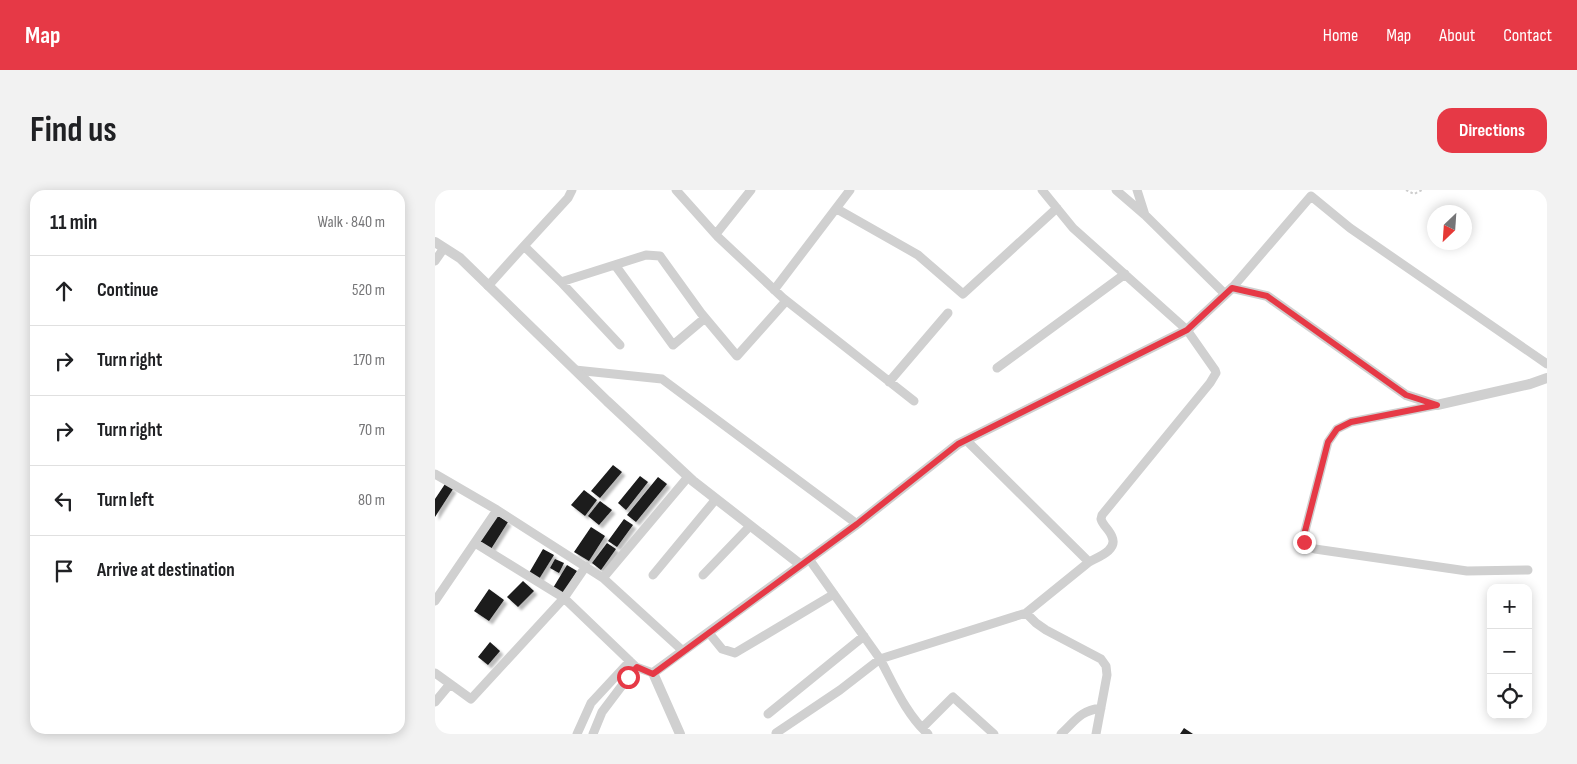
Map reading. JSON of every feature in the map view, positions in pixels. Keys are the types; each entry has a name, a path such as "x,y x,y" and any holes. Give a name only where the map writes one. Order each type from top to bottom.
{"street":[{"path":"488,286 568,198 572,190"},
{"path":"676,190 715,234 786,301 914,401"},
{"path":"715,234 751,190"},
{"path":"774,290 837,209 849,190"},
{"path":"776,733 840,690 880,659 1026,613 1089,562 1111,549 1113,536 1101,519 1102,515 1215,377 1215,370 1187,330 1073,228 1042,190"},
{"path":"1116,190 1229,291 1267,296 1406,395 1437,405"},
{"path":"1137,190 1145,216"},
{"path":"653,674 857,524 958,444 1187,330 1229,291 1308,193 1350,228 1547,364"},
{"path":"837,209 918,256 963,294 1057,208"},
{"path":"435,242 460,258 688,477 750,526 805,562 834,594 864,636 880,659 900,697 925,731 953,697 993,734"},
{"path":"524,246 561,282 620,345"},
{"path":"435,261 444,248"},
{"path":"561,282 646,255 660,256 705,318 737,356 786,301"},
{"path":"615,265 673,345 705,318"},
{"path":"997,368 1125,274"},
{"path":"889,382 948,313"},
{"path":"575,370 661,379 857,524"},
{"path":"1528,570 1467,571 1315,549 1307,546 1304,542 1304,535 1328,442 1337,429 1351,422 1437,405 1530,384 1547,378"},
{"path":"966,440 1089,562"},
{"path":"435,474 497,510 603,578 683,651"},
{"path":"603,578 688,477"},
{"path":"653,575 716,499"},
{"path":"435,601 497,510"},
{"path":"703,575 750,526"},
{"path":"475,543 564,598 633,664 653,674 680,734"},
{"path":"435,673 471,699 564,598 586,566"},
{"path":"709,633 721,649 735,653 834,594"},
{"path":"1026,613 1046,630 1101,659 1106,666 1107,675 1096,734"},
{"path":"768,714 864,636"},
{"path":"577,734 591,703 633,664"},
{"path":"593,734 602,712 633,664"},
{"path":"435,702 450,684"},
{"path":"1061,734 1086,711 1101,708"}],"path":[{"path":"1405,190 1414,194 1422,190"}],"building":[{"path":"613,465 622,472 600,498 591,491"},
{"path":"640,476 648,482 626,510 618,503"},
{"path":"658,477 667,484 636,522 627,515"},
{"path":"445,484 453,489 435,517 435,499"},
{"path":"584,490 597,500 585,516 571,505"},
{"path":"600,501 612,510 599,525 588,516"},
{"path":"497,515 508,522 491,549 480,542"},
{"path":"624,519 633,525 617,547 608,541"},
{"path":"591,527 605,536 589,561 574,552"},
{"path":"607,543 616,549 601,570 592,563"},
{"path":"543,549 554,555 539,579 529,573"},
{"path":"555,559 564,563 559,573 550,568"},
{"path":"567,565 577,571 563,594 553,588"},
{"path":"523,581 534,591 518,607 507,597"},
{"path":"489,589 504,600 489,621 474,611"},
{"path":"490,642 500,651 488,665 478,657"},
{"path":"1184,728 1193,734 1180,734"}],"route":[{"path":"628,677 637,667 653,674 857,524 958,444 1187,330 1232,288 1267,296 1406,395 1437,405 1351,422 1337,429 1328,442 1304,535 1304,542"}]}
